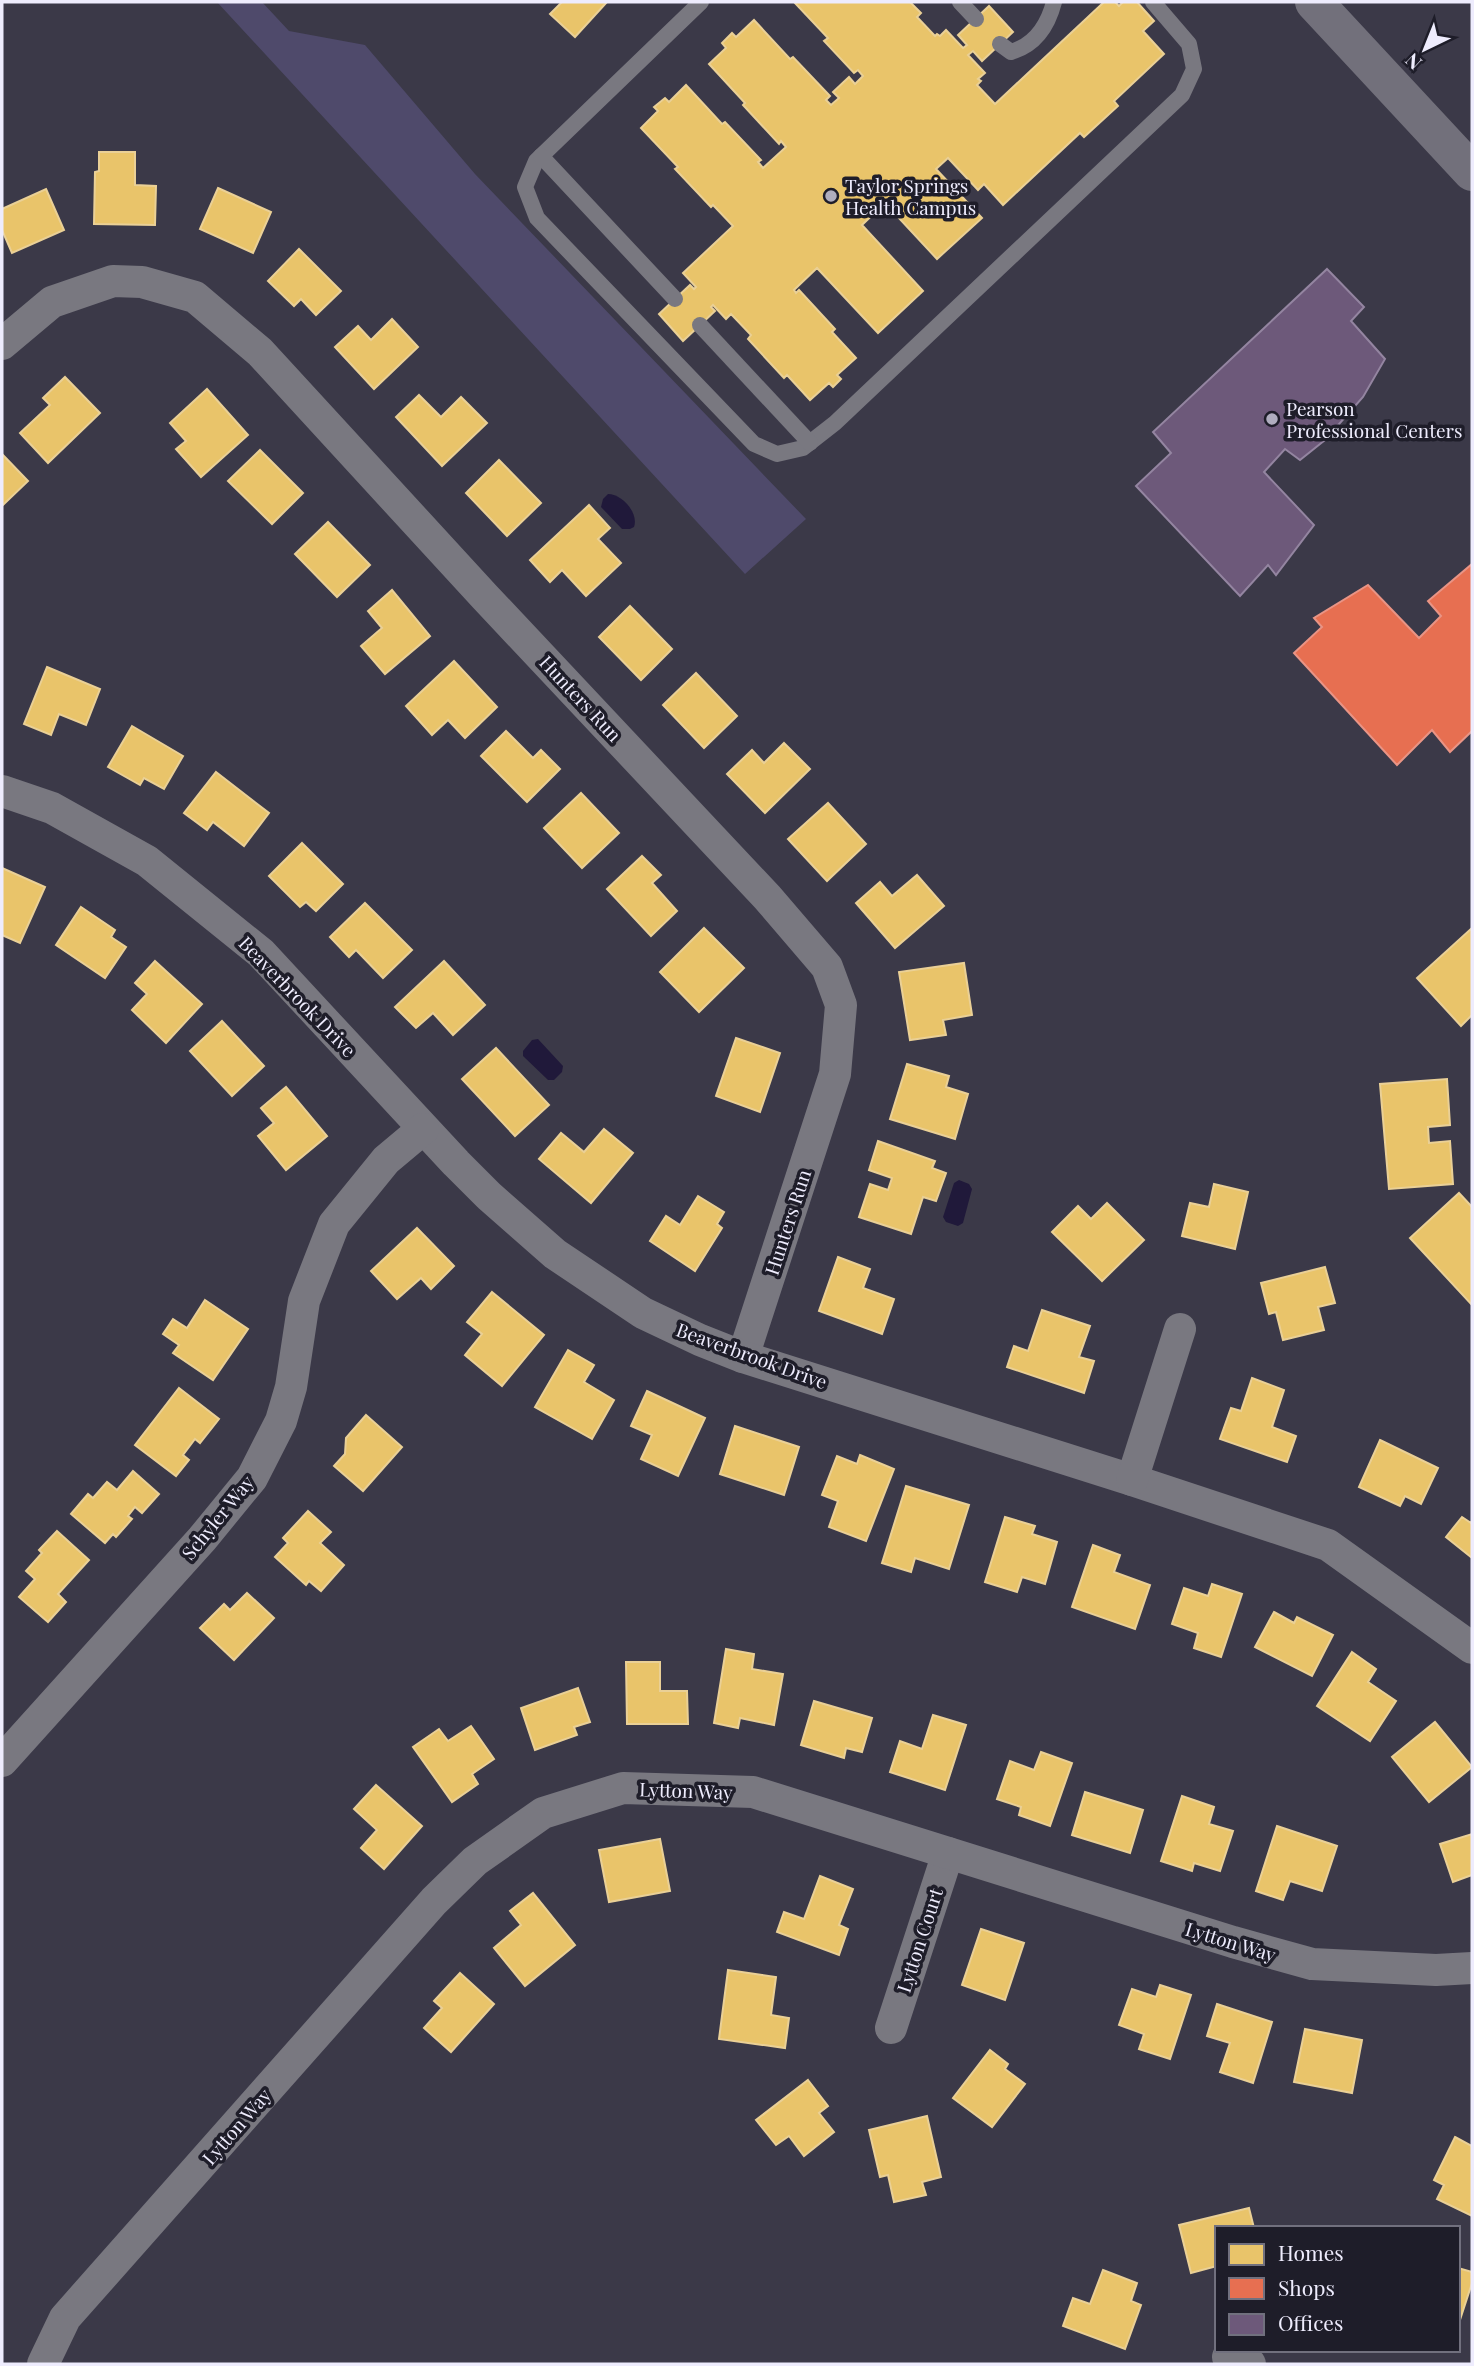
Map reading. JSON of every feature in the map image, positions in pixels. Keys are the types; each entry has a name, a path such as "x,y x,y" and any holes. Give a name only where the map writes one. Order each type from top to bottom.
{"main road":[{"path":"1314,2 1472,172"}],"street":[{"name":"Hunters Run","path":"2,344 52,302 113,281 142,282 195,297 260,352 485,597 767,897 827,967 841,1005 835,1074 743,1356"},
{"name":"Beaverbrook Drive","path":"2,791 52,808 147,862 261,953 423,1129 489,1196 555,1254 643,1313 743,1356 1328,1545 1472,1648"},
{"name":"Schyler Way","path":"2,1761 202,1539 251,1478 281,1422 291,1387 304,1301 334,1224 386,1160 423,1129"},
{"path":"1132,1480 1180,1329"},
{"name":"Lytton Way","path":"43,2364 65,2318 434,1901 475,1861 543,1813 623,1788 753,1792 1233,1942 1312,1964 1436,1970 1472,1968"},
{"name":"Lytton Court","path":"891,2028 948,1853"}],"lane":[{"path":"701,2 536,160 525,187 537,218 754,444 777,454 803,448 845,414 1182,95 1194,69 1189,44 1153,2"},
{"path":"960,2 976,19"},
{"path":"1000,44 1011,52 1020,50 1045,29 1054,2"},
{"path":"541,156 675,299"},
{"path":"699,326 810,443"}],"shaded area":[{"path":"217,2 262,2 289,31 365,45 475,174 806,519 745,574"},
{"path":"608,494 619,497 632,510 634,527 622,529 601,507"},
{"path":"538,1039 563,1066 562,1072 554,1080 548,1080 523,1056 523,1051 532,1040"},
{"path":"959,1180 969,1184 972,1189 963,1223 958,1226 946,1222 943,1217 954,1183"}],"building: Homes":[{"path":"562,2 607,2 575,37 550,14"},
{"name":"Taylor Springs Health Campus","path":"794,2 910,2 921,13 917,17 935,36 940,36 946,30 963,48 967,45 958,35 989,6 1013,32 982,61 973,51 968,55 985,73 978,79 981,81 977,85 995,104 1104,2 1115,2 1119,6 1123,2 1137,2 1154,21 1143,31 1164,54 1114,101 1118,106 1084,137 1080,133 1003,205 984,184 978,190 948,158 936,169 982,218 937,259 885,203 862,225 923,291 878,333 817,268 794,290 796,293 799,290 835,329 832,332 856,358 837,375 841,379 833,387 829,383 810,400 787,375 784,378 748,339 751,335 731,314 726,319 713,305 711,307 715,311 683,341 659,314 690,285 694,289 696,287 683,273 733,226 675,169 678,167 641,128 658,111 654,107 665,98 669,102 686,85 722,124 725,122 761,160 758,162 763,168 786,147 781,141 779,144 709,64 726,48 722,43 732,33 736,37 754,20 790,59 793,57 830,96 826,100 831,105 839,98 833,92 849,77 855,84 863,76 858,70 854,73 824,41 828,38"},
{"path":"99,152 135,152 135,185 156,186 155,225 94,224 95,172 99,171"},
{"path":"218,188 271,212 253,253 200,229"},
{"path":"46,189 64,230 12,253 2,230 2,209"},
{"path":"299,249 341,291 316,315 301,299 294,306 268,281"},
{"path":"392,319 418,347 374,389 335,347 358,326 371,340"},
{"path":"65,377 100,413 48,463 20,433 50,405 43,398"},
{"path":"207,389 248,435 201,477 176,449 186,441 170,423"},
{"path":"419,395 441,417 461,397 487,423 442,466 396,417"},
{"path":"260,450 303,493 272,524 228,481"},
{"path":"2,454 28,481 2,506"},
{"path":"499,460 541,503 507,536 466,493"},
{"path":"589,505 610,528 598,539 621,563 586,596 562,570 550,582 530,560"},
{"path":"328,522 370,565 337,597 295,554"},
{"path":"392,590 430,636 385,674 361,646 382,628 368,611"},
{"path":"630,606 672,649 641,680 599,637"},
{"path":"454,661 497,707 465,738 448,720 432,735 406,706"},
{"path":"47,667 100,689 86,725 59,714 51,735 24,724"},
{"path":"696,673 737,716 704,748 663,705"},
{"path":"132,726 183,756 164,789 144,778 140,785 108,767"},
{"path":"506,731 533,758 541,750 560,769 527,802 481,756"},
{"path":"784,743 810,769 765,813 727,774 752,750 764,763"},
{"path":"216,772 269,813 244,846 213,822 207,830 184,813"},
{"path":"581,793 619,833 582,868 544,828"},
{"path":"828,803 866,844 827,881 788,839"},
{"path":"302,843 343,884 316,911 306,902 300,907 269,876"},
{"path":"642,856 661,875 652,883 677,911 651,936 607,889"},
{"path":"2,868 45,887 20,943 2,935"},
{"path":"917,875 944,906 895,948 856,903 880,882 892,896"},
{"path":"365,903 412,950 383,978 356,950 349,957 330,937"},
{"path":"81,907 115,930 111,937 126,947 105,978 56,945"},
{"path":"704,928 744,968 699,1012 660,972"},
{"path":"1472,928 1472,1015 1461,1026 1417,978"},
{"path":"155,961 202,1004 166,1043 132,1010 147,994 135,983"},
{"path":"444,961 485,1005 453,1035 433,1013 416,1028 395,1007"},
{"path":"964,963 972,1015 943,1020 946,1035 910,1040 899,972"},
{"path":"222,1021 264,1066 232,1096 190,1051"},
{"path":"736,1038 780,1053 760,1112 716,1096"},
{"path":"496,1048 549,1105 515,1136 462,1079"},
{"path":"907,1064 949,1076 946,1087 968,1094 955,1139 890,1119"},
{"path":"1447,1079 1450,1125 1428,1127 1429,1143 1450,1141 1453,1184 1389,1189 1380,1084"},
{"path":"286,1087 327,1136 286,1170 258,1136 274,1123 261,1108"},
{"path":"604,1129 633,1153 591,1203 539,1159 561,1133 584,1152"},
{"path":"878,1141 935,1161 932,1168 946,1173 936,1201 923,1197 911,1234 859,1217 870,1184 888,1190 892,1178 869,1170"},
{"path":"1214,1184 1248,1192 1235,1249 1182,1236 1190,1203 1209,1207"},
{"path":"1459,1193 1472,1207 1472,1305 1410,1238"},
{"path":"698,1196 724,1212 717,1224 722,1228 695,1271 650,1241 666,1216 680,1225"},
{"path":"1107,1203 1144,1240 1102,1281 1052,1232 1078,1206 1091,1219"},
{"path":"417,1228 454,1266 431,1289 421,1278 397,1299 371,1271"},
{"path":"838,1257 870,1269 863,1288 894,1299 882,1334 819,1311"},
{"path":"1325,1267 1335,1303 1318,1307 1324,1330 1283,1340 1276,1312 1269,1314 1261,1283"},
{"path":"492,1292 544,1335 502,1386 465,1355 482,1334 467,1322"},
{"path":"205,1300 248,1329 213,1380 173,1353 179,1345 163,1334 173,1319 187,1328"},
{"path":"1042,1310 1090,1326 1079,1357 1094,1361 1084,1393 1007,1367 1014,1346 1028,1351"},
{"path":"568,1350 594,1365 584,1382 614,1400 592,1439 535,1407"},
{"path":"1252,1378 1284,1390 1272,1427 1296,1436 1287,1462 1220,1439 1231,1408 1241,1411"},
{"path":"179,1388 219,1419 200,1443 195,1439 183,1455 189,1460 176,1476 135,1445"},
{"path":"647,1391 705,1418 678,1476 641,1459 652,1435 631,1426"},
{"path":"366,1415 402,1447 363,1491 334,1466 345,1454 346,1438"},
{"path":"735,1426 799,1447 784,1495 720,1474"},
{"path":"1380,1440 1438,1468 1421,1504 1405,1496 1400,1506 1359,1487"},
{"path":"860,1455 894,1469 866,1541 829,1527 838,1501 822,1495 837,1456 857,1464"},
{"path":"133,1471 159,1494 142,1513 135,1507 128,1516 132,1519 116,1537 113,1534 105,1543 71,1514 88,1494 93,1498 107,1482 117,1490"},
{"path":"906,1486 969,1505 949,1569 915,1558 911,1572 882,1563"},
{"path":"308,1511 331,1532 320,1543 344,1565 321,1591 309,1581 306,1585 275,1557 288,1543 283,1538"},
{"path":"1005,1517 1035,1526 1032,1534 1057,1542 1045,1584 1022,1577 1017,1592 985,1582"},
{"path":"1462,1517 1471,1523 1472,1521 1472,1558 1446,1537"},
{"path":"57,1531 89,1560 58,1594 66,1602 48,1622 19,1597 35,1579 26,1571 42,1553 39,1550"},
{"path":"1093,1545 1120,1555 1114,1572 1150,1585 1135,1629 1072,1607"},
{"path":"1212,1584 1242,1594 1221,1657 1194,1648 1198,1633 1172,1624 1184,1588 1208,1596"},
{"path":"247,1593 274,1618 234,1660 200,1628 224,1604 230,1610"},
{"path":"1274,1612 1294,1623 1297,1617 1333,1635 1312,1676 1255,1647"},
{"path":"726,1649 754,1654 752,1669 783,1674 774,1725 740,1718 738,1728 714,1723"},
{"path":"1352,1652 1376,1669 1368,1682 1396,1701 1370,1741 1317,1706"},
{"path":"626,1662 660,1662 660,1691 687,1691 688,1724 627,1724"},
{"path":"578,1688 590,1722 574,1727 577,1735 535,1750 521,1708"},
{"path":"814,1701 872,1718 862,1752 846,1748 844,1758 801,1745"},
{"path":"933,1715 966,1725 945,1790 890,1772 900,1741 922,1749"},
{"path":"1435,1722 1472,1767 1429,1802 1392,1757"},
{"path":"471,1726 494,1759 472,1774 478,1784 452,1802 413,1747 439,1729 448,1741"},
{"path":"1041,1752 1072,1763 1050,1826 1019,1815 1021,1807 997,1799 1010,1761 1034,1770"},
{"path":"376,1785 422,1826 384,1869 361,1848 377,1830 354,1809"},
{"path":"1085,1792 1143,1810 1130,1853 1072,1835"},
{"path":"1182,1796 1214,1807 1209,1824 1233,1831 1220,1871 1194,1863 1192,1871 1161,1861"},
{"path":"1277,1826 1337,1846 1322,1891 1290,1881 1283,1900 1256,1891"},
{"path":"1472,1834 1472,1875 1453,1882 1440,1844"},
{"path":"660,1839 670,1891 609,1902 599,1850"},
{"path":"820,1876 853,1889 839,1925 848,1929 839,1955 777,1932 784,1912 804,1919"},
{"path":"533,1893 575,1945 525,1986 494,1948 521,1925 510,1911"},
{"path":"981,1929 1024,1943 1005,2000 962,1985"},
{"path":"728,1970 776,1977 771,2015 789,2018 785,2048 719,2039"},
{"path":"460,1973 494,2004 451,2052 424,2028 442,2008 434,2001"},
{"path":"1160,1985 1191,1995 1170,2059 1139,2049 1144,2034 1119,2025 1132,1989 1156,1997"},
{"path":"1217,2004 1272,2022 1253,2083 1220,2072 1230,2043 1207,2036"},
{"path":"1305,2029 1362,2040 1352,2093 1294,2082"},
{"path":"990,2050 1008,2064 1005,2069 1025,2084 992,2127 953,2098"},
{"path":"808,2080 828,2106 819,2113 834,2132 804,2156 789,2136 776,2145 756,2120"},
{"path":"927,2116 941,2177 922,2182 926,2195 894,2202 888,2175 880,2177 869,2130"},
{"path":"1455,2137 1472,2146 1472,2216 1437,2199 1444,2185 1434,2180"},
{"path":"1249,2208 1254,2226 1215,2226 1215,2267 1191,2273 1179,2225"},
{"path":"1460,2269 1472,2272 1472,2283 1460,2320"},
{"path":"1103,2270 1137,2283 1131,2301 1141,2305 1125,2349 1063,2326 1073,2298 1090,2304"}],"building: Shops":[{"path":"1472,564 1472,731 1450,752 1432,730 1397,765 1294,653 1322,627 1314,618 1368,585 1419,638 1441,616 1428,601"}],"building: Offices":[{"path":"1327,269 1364,307 1351,321 1385,359 1363,397 1325,440 1300,460 1285,449 1264,472 1314,525 1276,575 1268,565 1240,596 1136,486 1171,453 1153,432"}],"place":[{"name":"Taylor Springs Health Campus","path":"831,196"},
{"name":"Pearson Professional Centers","path":"1272,419"}]}
